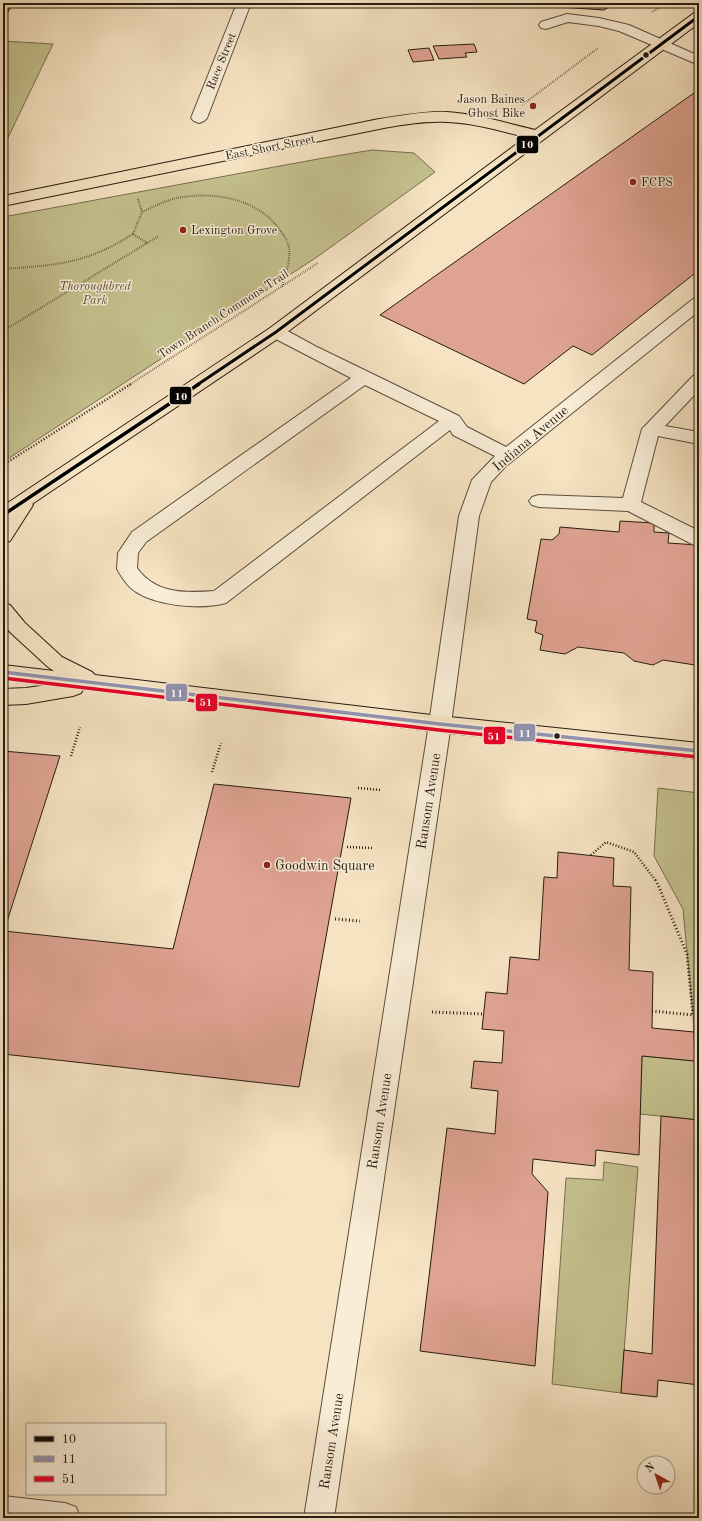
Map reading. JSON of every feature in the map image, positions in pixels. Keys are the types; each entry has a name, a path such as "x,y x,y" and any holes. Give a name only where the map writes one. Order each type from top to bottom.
{"main road":[{"path":"3,515 276,332 699,16"},
{"name":"East Short Street","path":"3,201 413,118 447,117 470,120 538,135"},
{"path":"3,536 31,495"},
{"path":"3,610 18,628 55,662 98,684"},
{"path":"3,672 440,724 699,751"},
{"path":"3,697 26,696 98,684"}],"street":[{"name":"Race Street","path":"199,118 244,3"},
{"path":"546,25 567,18 599,22 624,28 659,45 699,61"},
{"name":"Indiana Avenue","path":"440,724 469,516 482,480 508,455 699,303"},
{"path":"276,332 309,350 452,420 460,431 508,455"},
{"path":"364,377 139,537 128,553 127,569 139,584 159,595 200,600 220,598 452,420"},
{"path":"631,505 651,429 699,380"},
{"path":"651,429 699,438"},
{"path":"538,501 631,505 699,539"},
{"name":"Ransom Avenue","path":"319,1518 440,724"},
{"path":"3,1511 65,1518"}],"path":[{"path":"520,106 624,28 668,3"},
{"path":"3,269 34,268 70,264 89,259 109,249 133,234 142,212 136,193"},
{"path":"142,212 181,197 217,197 249,204 272,219 285,237 289,246 290,260 282,288"},
{"path":"133,234 147,243"},
{"path":"3,332 159,236"},
{"name":"Town Branch Commons Trail","path":"3,464 282,288 320,262"},
{"path":"71,756 80,727"},
{"path":"212,772 221,743"},
{"path":"358,788 381,790"},
{"path":"591,855 606,842 634,852 655,878 687,954 693,1015 652,1011"},
{"path":"347,847 372,848"},
{"path":"335,919 360,921"},
{"path":"432,1012 484,1014"}],"green space":[{"path":"3,41 53,44 3,148"},
{"name":"Thoroughbred Park","path":"372,150 414,153 435,172 317,257 3,462 3,217"},
{"path":"658,788 699,793 699,1120 640,1114 642,1056 695,1061 693,1015 683,909 654,856"},
{"path":"604,1162 638,1167 621,1393 552,1384 566,1178 603,1180"}],"building":[{"path":"3,3 18,4 16,7 11,6 8,12 3,11"},
{"path":"500,3 616,3 604,10"},
{"path":"474,44 477,52 465,53 467,57 439,59 433,46"},
{"path":"429,48 434,60 413,62 408,50"},
{"name":"FCPS","path":"694,93 699,95 699,270 592,355 573,346 524,384 380,315"},
{"path":"620,521 654,523 654,532 669,533 668,543 698,545 699,633 695,665 663,660 653,665 634,661 624,653 578,647 565,654 540,650 543,635 535,632 537,621 527,619 541,539 552,540 559,534 560,527 619,532"},
{"name":"Goodwin Square","path":"3,751 60,756 4,931 173,949 214,784 351,798 299,1087 3,1054"},
{"path":"558,852 614,858 613,886 631,887 629,970 653,972 652,1028 694,1032 695,1061 642,1056 639,1155 596,1150 595,1166 533,1159 532,1174 548,1192 535,1366 420,1351 447,1128 495,1134 498,1091 471,1088 474,1061 502,1063 504,1031 482,1029 486,992 507,994 510,957 539,960 544,877 557,878"},
{"path":"661,1116 699,1120 699,1385 658,1380 657,1397 621,1393 624,1350 652,1354"}],"transit line":[{"name":"10","path":"3,515 276,332 699,16"},
{"name":"11","path":"3,672 440,724 699,751"},
{"name":"51","path":"3,678 439,730 698,757"}],"place":[{"name":"Jason Baines Ghost Bike","path":"533,106"},
{"name":"FCPS","path":"633,182"},
{"name":"Lexington Grove","path":"183,230"},
{"name":"Goodwin Square","path":"267,865"}]}
